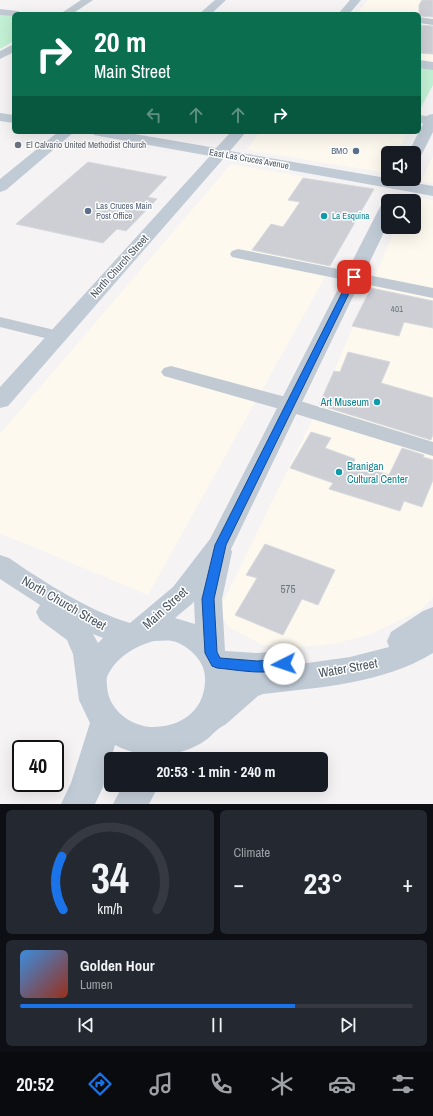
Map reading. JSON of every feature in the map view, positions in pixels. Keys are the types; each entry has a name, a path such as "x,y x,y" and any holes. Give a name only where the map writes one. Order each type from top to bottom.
{"street":[{"path":"68,12 88,0"},
{"path":"206,12 221,0"},
{"path":"345,12 356,0"},
{"path":"0,12 12,13"},
{"path":"421,20 433,22"},
{"path":"0,56 12,48"},
{"path":"0,61 12,63"},
{"path":"421,64 433,66"},
{"path":"0,117 12,119"},
{"path":"418,146 429,120"},
{"path":"0,187 65,134"},
{"name":"East Las Cruces Avenue","path":"111,134 220,154 381,179"},
{"name":"North Church Street","path":"0,400 237,134"},
{"name":"East Las Cruces Avenue","path":"414,186 433,192"},
{"name":"Main Street","path":"135,633 182,595 220,545 381,221"},
{"path":"238,254 433,293"},
{"path":"0,322 57,336"},
{"path":"171,372 290,405 433,449"},
{"name":"Main Street","path":"214,657 208,599 220,545"},
{"name":"North Church Street","path":"0,565 64,606 91,621 111,630 135,633"},
{"name":"North Church Street","path":"0,580 58,616 77,632 88,653 92,677"},
{"name":"Water Street","path":"214,657 257,666 346,658 405,640 433,619"},
{"path":"154,629 173,630 190,635 205,645 214,657 221,675 220,693 214,711 182,740 140,741 121,733 106,721 96,705 92,677 105,654 119,641 135,633 154,629"},
{"name":"Water Street","path":"182,740 247,687 260,681 358,668 386,662 409,652 433,638"},
{"path":"78,804 86,787 106,721"},
{"path":"130,804 138,792"}],"shaded area":[{"path":"368,0 433,0 433,62 421,60 421,12 359,12"},
{"path":"258,134 407,134 401,146 381,146 381,172 246,150"},
{"path":"433,156 433,183 421,181"},
{"path":"231,164 374,189 148,595 0,534 0,434"},
{"path":"421,198 433,200 433,597 421,610 369,635 333,644 288,648 263,645 230,628 218,612 319,406 393,234 421,234"}],"green space":[{"path":"0,14 12,15 12,42 0,49"},
{"path":"421,67 433,69 433,85 421,107"}],"building":[{"path":"422,0 433,0 433,17 421,16 421,12 419,12 419,5"},
{"path":"421,25 433,26 433,54 421,53"},
{"name":"Las Cruces Main Post Office","path":"88,162 167,177 148,197 157,199 126,231 117,229 103,243 16,224"},
{"name":"La Esquina","path":"303,178 374,189 330,266 252,250 271,224 283,227 300,202 288,200"},
{"path":"371,288 433,301 433,328 404,322 399,336 352,326"},
{"name":"Art Museum","path":"348,352 390,362 381,383 433,398 433,434 431,440 319,405 334,371 340,372"},
{"name":"Branigan Cultural Center","path":"311,432 331,438 325,448 355,459 353,464 389,475 402,448 424,455 423,457 433,460 433,480 422,507 404,501 400,511 329,489 333,483 290,468"},
{"path":"265,544 335,570 318,605 302,599 283,635 235,615 257,578 246,575"}],"place":[{"name":"El Calvario United Methodist Church","path":"18,145"},
{"name":"BMO","path":"356,151"},
{"name":"Las Cruces Main Post Office","path":"88,211"},
{"name":"La Esquina","path":"324,216"},
{"name":"Art Museum","path":"377,402"},
{"name":"Branigan Cultural Center","path":"339,472"}],"route":[{"path":"284,664 257,666 217,662 211,653 208,599 220,545 354,277"}]}
